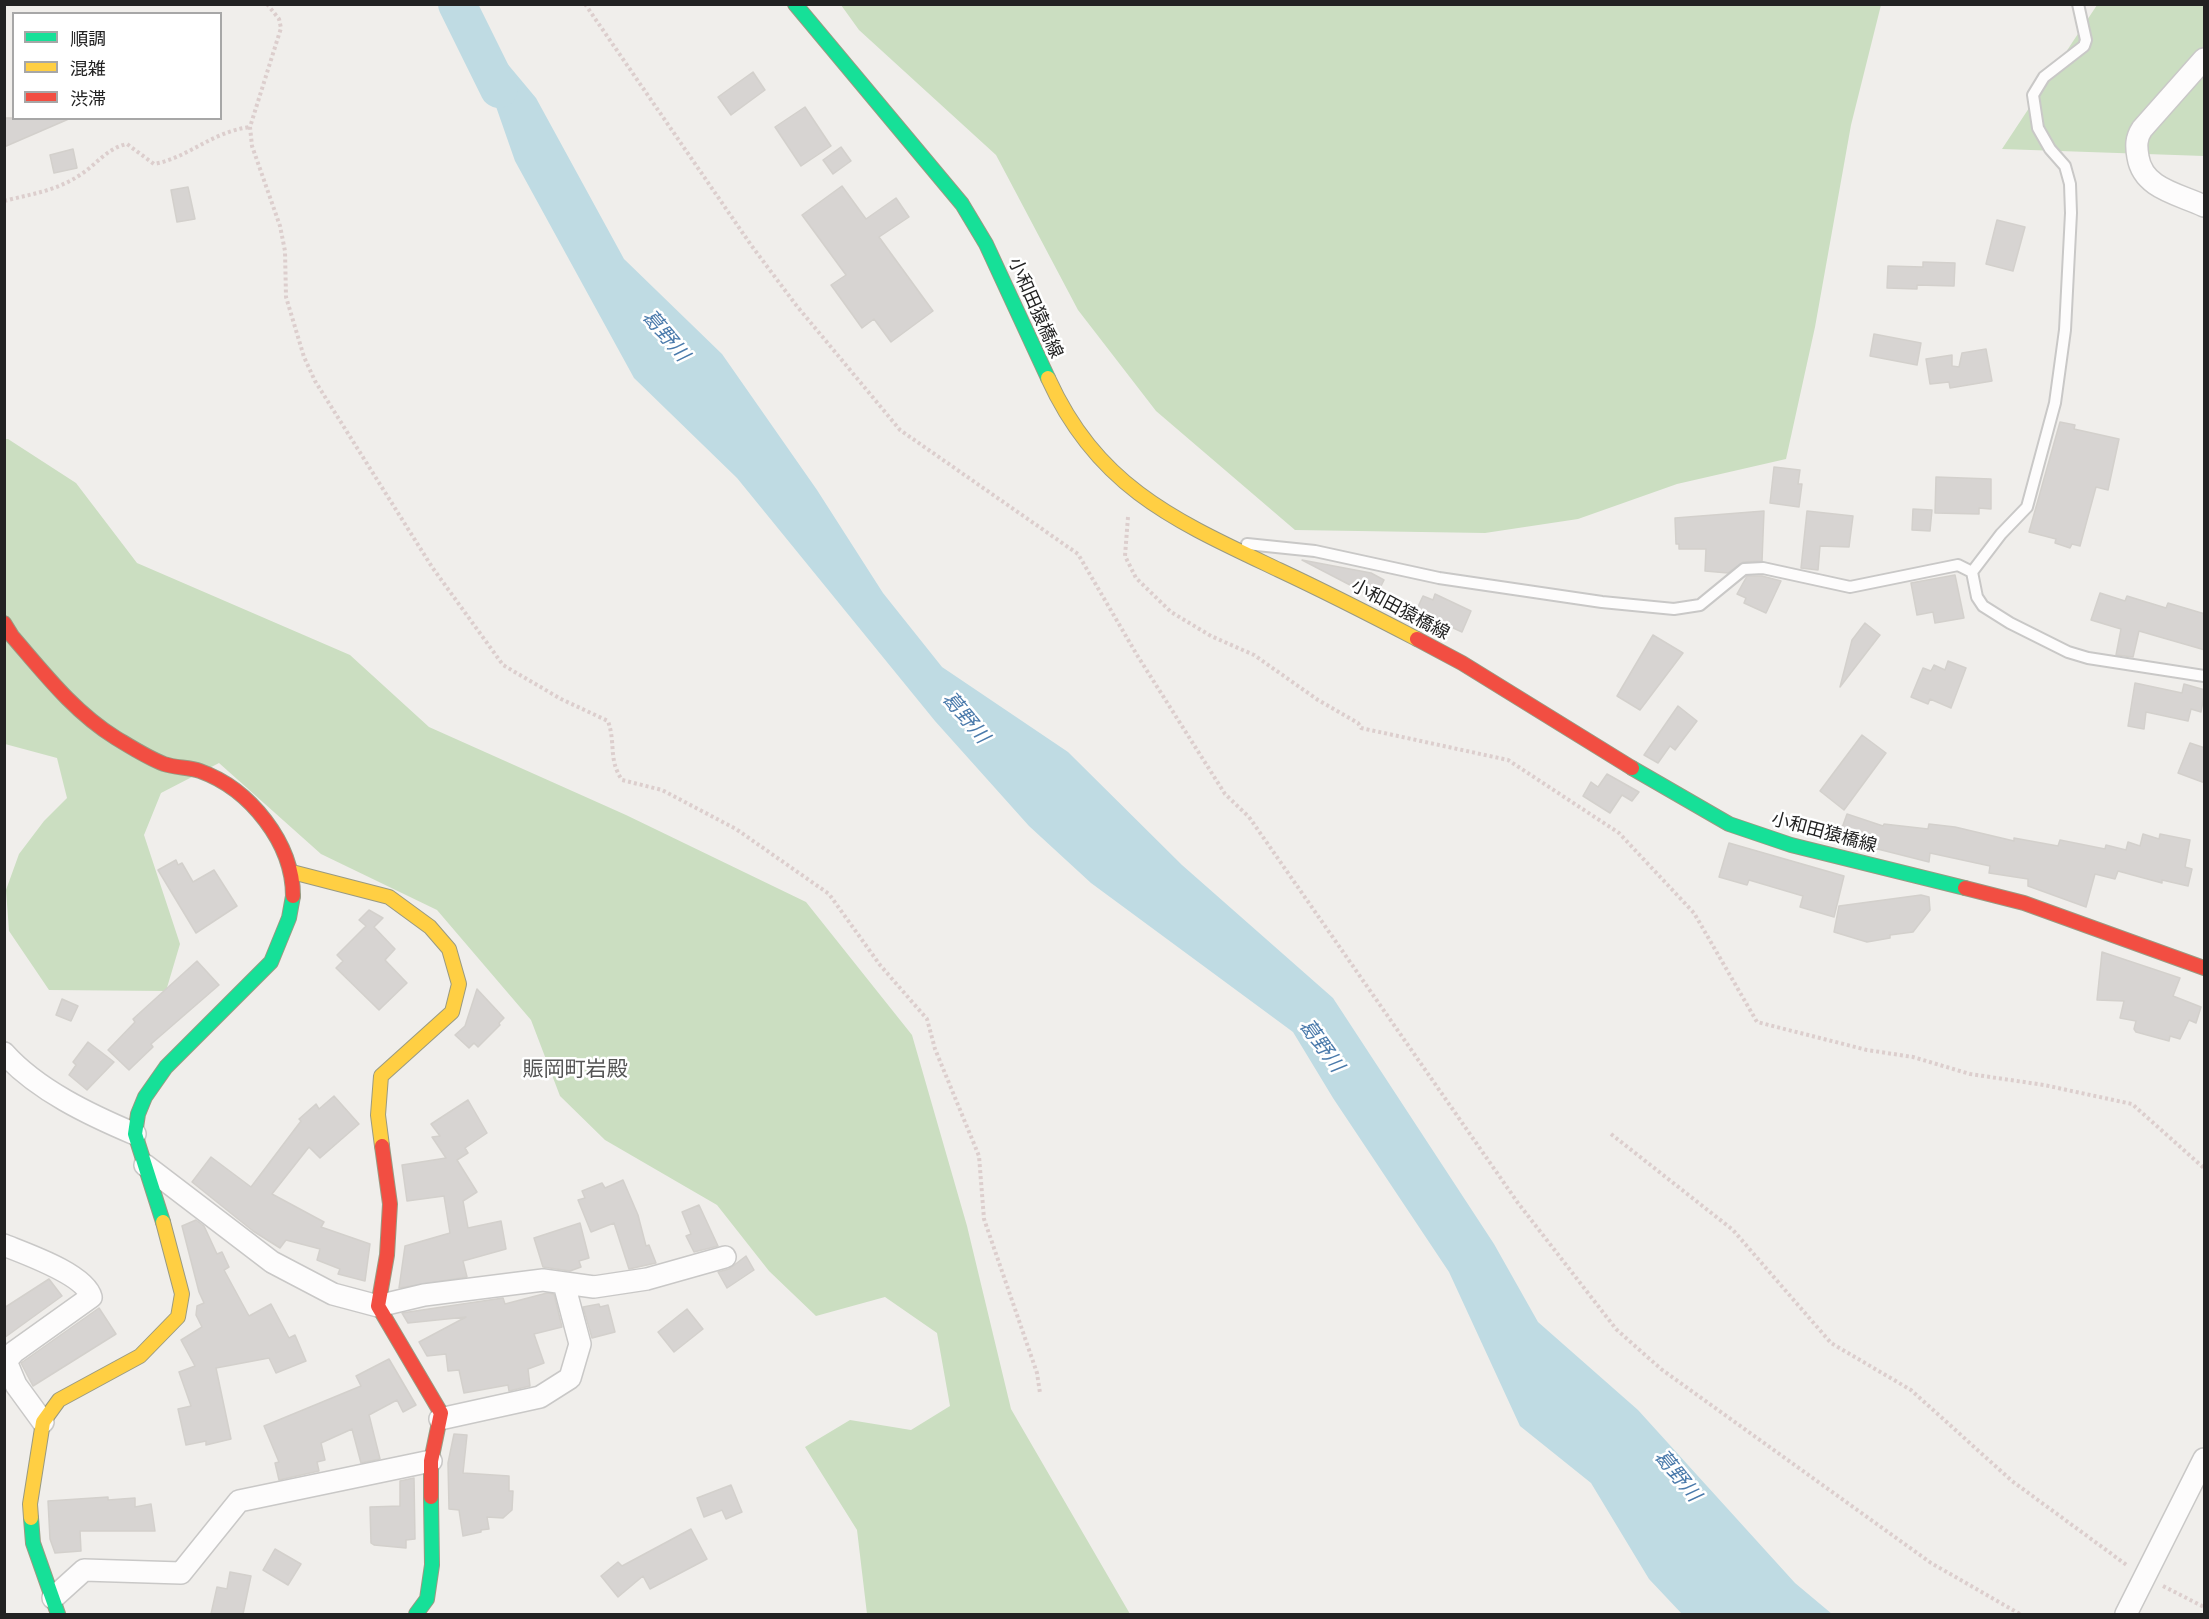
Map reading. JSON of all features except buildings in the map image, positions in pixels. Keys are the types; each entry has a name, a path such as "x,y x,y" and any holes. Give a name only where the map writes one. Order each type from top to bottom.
{"street":[{"name":"小和田猿橋線","path":"795,4 962,204 986,244 1063,410 1085,443 1116,476 1145,500 1229,546 1343,600 1462,663 1567,730 1729,824 1791,844 2024,903 2205,968"},
{"path":"2205,59 2142,129 2136,142 2139,165 2151,181 2205,206"},
{"path":"4,623 12,636 77,710 116,738 165,764 200,771 233,788 263,817 280,844 292,872 293,895 289,918 271,962 166,1067 145,1098 138,1114 135,1134 178,1272 182,1294 178,1317 140,1356 59,1400 43,1422 30,1504 33,1543 56,1606"},
{"path":"292,872 389,897 430,927 449,949 459,984 452,1012 381,1076 378,1115 390,1204 387,1255 378,1306 441,1413 431,1461 432,1565 427,1599 416,1614"},
{"path":"4,1053 12,1075 99,1119 135,1134"},
{"path":"145,1164 272,1262 333,1294 378,1306 423,1295 543,1280 594,1287 646,1279 725,1257"},
{"path":"4,1245 77,1278 89,1290 91,1297 14,1352 6,1361 16,1385 43,1422"},
{"path":"440,1419 540,1396 570,1378 580,1344 564,1284"},
{"path":"2126,1614 2205,1459"},
{"path":"56,1606 84,1570 181,1573 239,1501 431,1461"}],"lane":[{"path":"2078,4 2086,40 2084,46 2044,76 2033,95 2038,128 2050,149 2065,166 2070,184 2070,236 2059,385 2027,507 2001,534 1972,572 1977,597 1983,606 2010,624 2068,652 2088,658 2205,676"},
{"path":"1229,546 1281,546 1332,554 1439,578 1602,602 1674,609 1700,606 1744,569 1764,568 1850,587 1958,565 1972,572"}],"path":[{"path":"267,4 279,19 281,28 250,127 252,146 285,251 286,297 311,373 331,410 432,567 503,664 561,699 608,721 613,737 614,767 622,780 662,790 736,829 829,894 880,965 927,1019 935,1049 979,1156 984,1219 1037,1373 1040,1393"},
{"path":"585,4 783,288 900,429 1078,554 1137,655 1225,794 1249,818 1518,1203 1616,1329 1661,1369 1931,1563 2020,1614"},
{"path":"4,201 35,195 61,186 81,175 118,146 127,144 154,164 169,161 212,136 250,127"},
{"path":"1145,500 1128,516 1125,556 1136,578 1171,612 1211,636 1254,655 1318,700 1358,723 1361,728 1508,760 1602,821 1646,858 1694,913 1757,1022 1867,1050 1913,1057 1970,1074 2044,1085 2132,1104 2205,1168"},
{"path":"1611,1134 1733,1230 1832,1343 1911,1390 2012,1481 2144,1577 2205,1607"}],"green space":[{"path":"841,5 1881,5 1851,125 1815,327 1786,459 1677,484 1578,519 1485,533 1295,530 1156,411 1078,310 996,155 859,30"},
{"path":"2097,5 2204,5 2204,156 2002,149"},
{"path":"4,439 8,439 76,483 137,563 350,655 429,727 626,815 806,902 912,1035 967,1226 1011,1409 1130,1614 867,1614 857,1530 805,1447 850,1420 911,1430 950,1406 937,1333 885,1297 816,1316 769,1271 717,1205 605,1140 560,1096 531,1020 437,910 321,854 219,763 161,793 144,835 180,944 166,991 49,990 9,931 6,890 19,854 44,821 67,798 57,758 5,744"}],"water":[{"path":"471,43 490,43 536,98 624,259 722,354 817,490 883,593 942,667 1068,752 1182,865 1333,998 1494,1244 1538,1322 1638,1410 1795,1583 1832,1614 1682,1614 1649,1579 1591,1483 1520,1426 1449,1272 1333,1098 1293,1032 1091,883 1029,826 935,721 737,478 634,378 515,161 493,98 469,52"}],"waterway":[{"name":"葛野川","path":"457,4 499,89"}],"traffic: fast":[{"path":"795,4 962,204 986,244 1048,378"},
{"path":"1632,768 1729,824 1791,845 1965,888"},
{"path":"163,1222 135,1134 138,1114 145,1097 166,1067 271,962 289,918 293,896"},
{"path":"416,1614 427,1599 432,1565 431,1497"},
{"path":"31,1518 33,1543 58,1614"}],"traffic: slow":[{"path":"1048,378 1068,416 1091,448 1116,474 1144,497 1206,535 1417,639"},
{"path":"292,872 389,897 430,927 449,949 459,984 452,1012 381,1076 378,1115 382,1146"},
{"path":"31,1518 30,1504 43,1422 59,1400 140,1356 178,1317 182,1294 163,1222"}],"traffic: jam":[{"path":"4,623 12,636 60,691 101,728 158,762 200,771 218,779 251,804 277,838 286,857 293,896"},
{"path":"1417,639 1462,663 1632,768"},
{"path":"1965,888 2024,903 2204,968"},
{"path":"382,1146 390,1204 387,1255 378,1306 441,1413 431,1461 431,1497"}],"district":[{"name":"賑岡町岩殿","path":"575,1070"}]}
